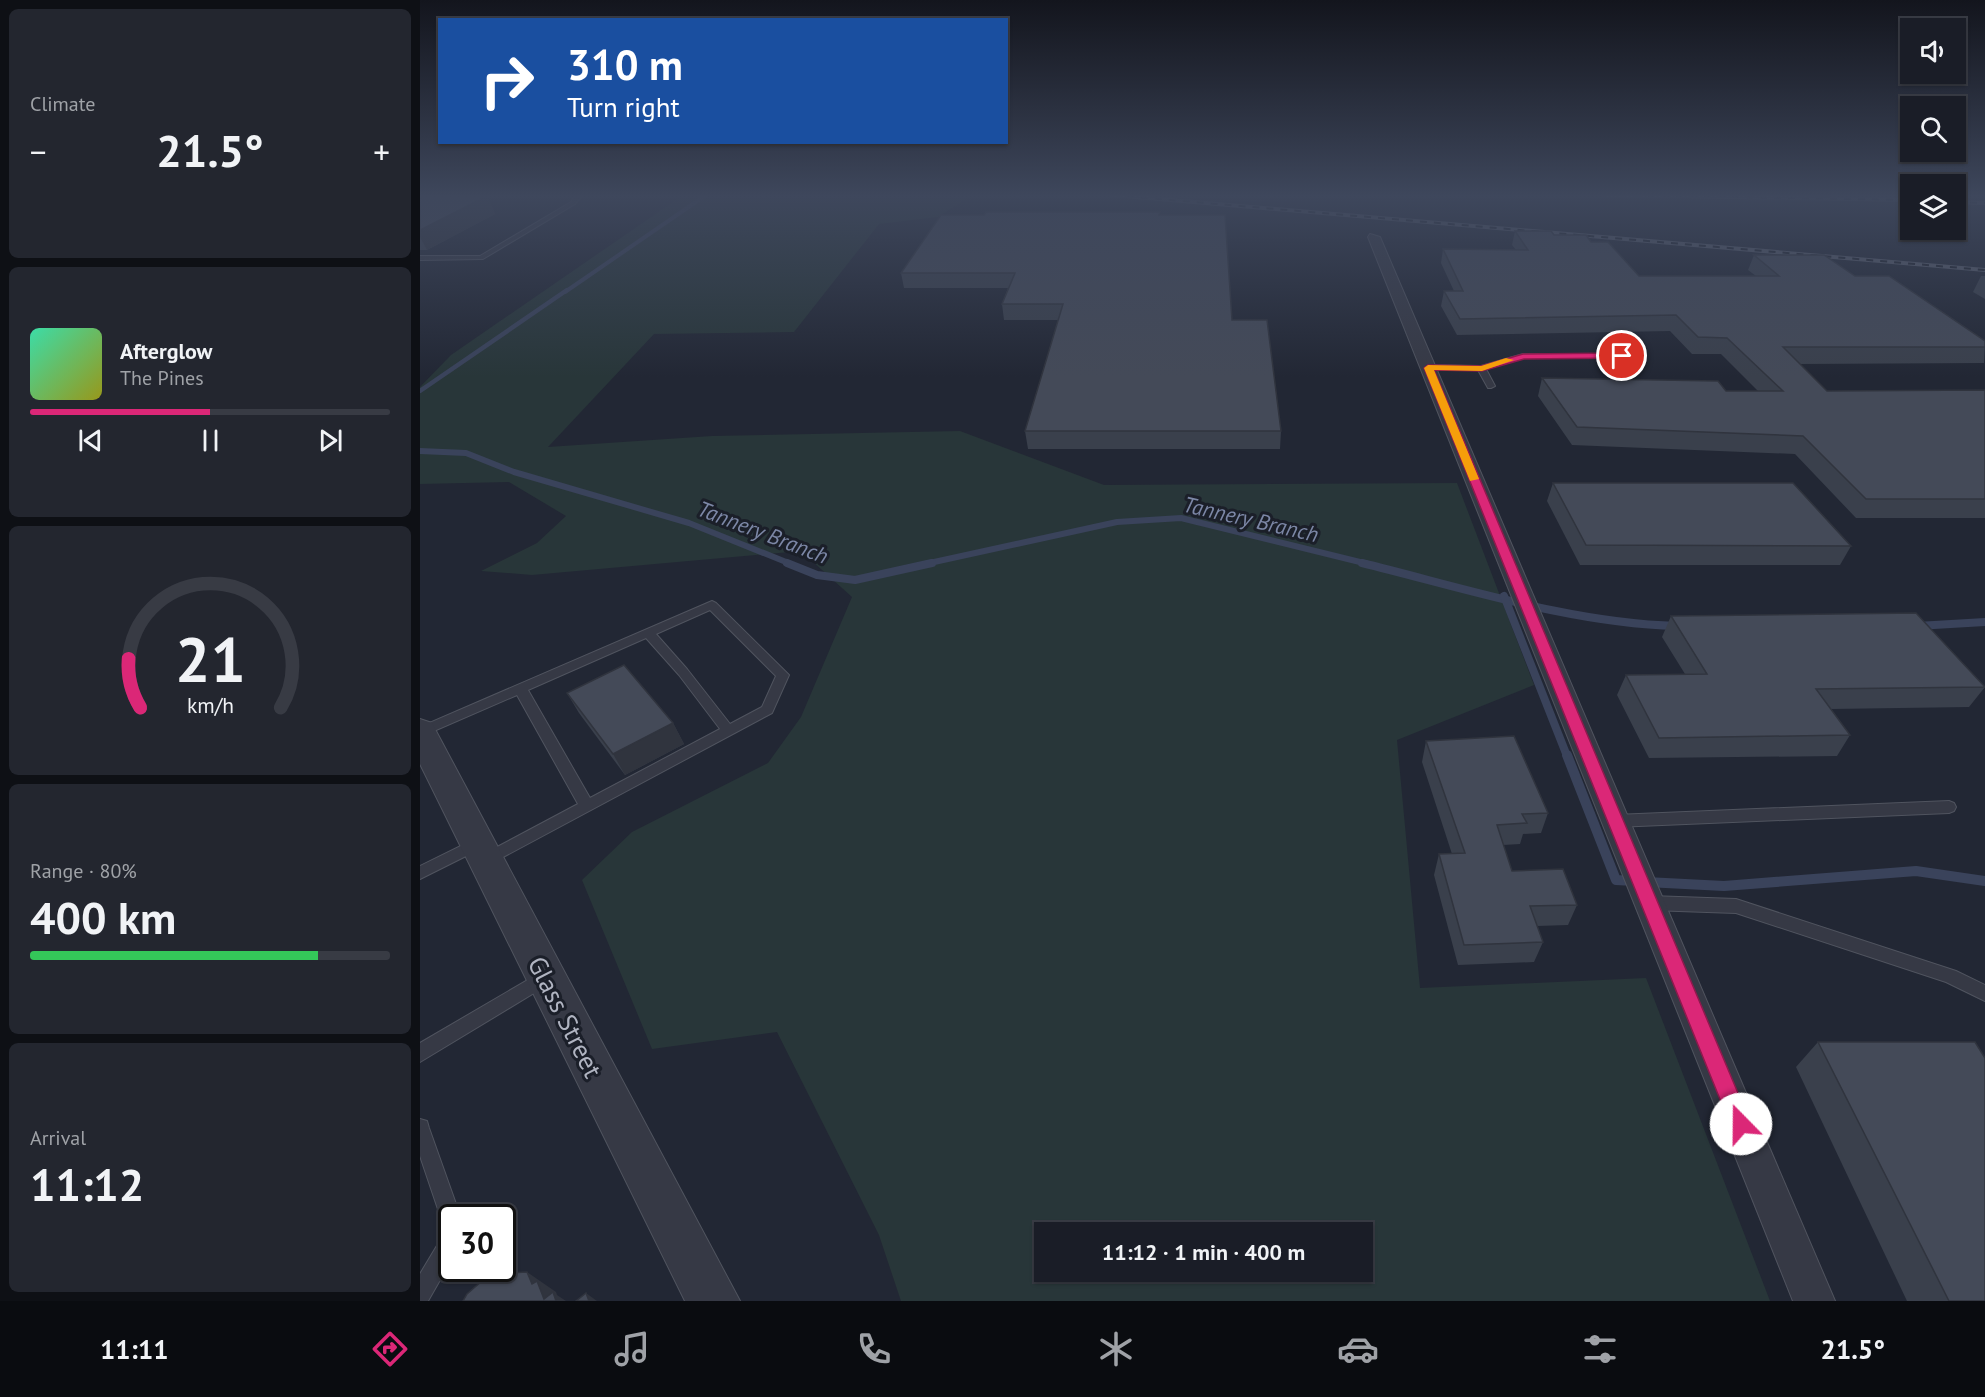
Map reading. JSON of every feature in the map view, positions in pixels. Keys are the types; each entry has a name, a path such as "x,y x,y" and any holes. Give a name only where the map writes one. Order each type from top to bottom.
{"street":[{"path":"1382,256 1814,1301"},
{"name":"Glass Street","path":"420,731 713,1301"}],"lane":[{"path":"420,258 481,258 485,256"},
{"path":"1428,368 1482,368 1523,356 1622,356"},
{"path":"1482,368 1491,386"},
{"path":"420,731 712,604 783,675 766,710 728,731 587,806 482,852 420,873"},
{"path":"648,633 683,672 728,731"},
{"path":"520,688 587,806"},
{"path":"1615,821 1949,807"},
{"path":"1649,901 1736,906 1950,976 1985,993"},
{"path":"420,1053 545,978"},
{"path":"420,1128 446,1204"},
{"path":"420,1295 438,1262"}],"shaded area":[{"path":"595,256 854,256 794,332 654,334 548,447 712,436 960,431 1104,485 1457,483 1534,685 1397,740 1420,988 1646,978 1770,1301 901,1301 879,1235 777,1032 652,1049 582,880 632,832 768,763 801,717 852,597 801,551 532,575 481,571 537,543 566,516 509,482 420,484 420,387 451,355"}],"building":[{"path":"913,256 1228,256 1232,320 1267,320 1281,431 1025,431 1063,304 1002,304 1015,273 901,273"},
{"path":"1446,256 1621,256 1639,276 1779,276 1755,256 1825,256 1855,276 1889,276 1985,341 1985,347 1783,347 1827,391 1985,390 1985,499 1866,499 1803,436 1577,427 1542,378 1718,381 1726,391 1783,391 1727,338 1698,337 1676,315 1460,319 1444,291 1463,291"},
{"path":"1553,483 1793,483 1851,546 1586,545"},
{"path":"1916,613 1985,687 1816,689 1850,735 1659,738 1626,675 1707,674 1671,616"},
{"path":"624,665 673,723 613,754 567,693"},
{"path":"1514,736 1548,813 1522,814 1527,823 1497,825 1512,871 1563,869 1577,905 1530,906 1543,942 1464,945 1439,854 1465,853 1426,741"},
{"path":"1818,1042 1975,1042 1985,1058 1985,1301 1949,1301"},
{"path":"527,1272 532,1284 537,1281 544,1299 553,1292 556,1301 463,1301 467,1294 481,1282 516,1282 516,1273"},
{"path":"586,1293 589,1301 576,1301"}],"waterway":[{"name":"Tannery Branch","path":"565,292 618,256"},
{"name":"Tannery Branch","path":"420,391 567,290"},
{"name":"Tannery Branch","path":"420,451 466,453 514,472 689,523 791,564"},
{"name":"Tannery Branch","path":"925,564 1117,522 1181,518 1368,564"},
{"name":"Tannery Branch","path":"787,563 817,575 855,580 932,563"},
{"name":"Tannery Branch","path":"1362,563 1505,600"},
{"name":"Tannery Branch","path":"1504,596 1505,600"},
{"name":"Tannery Branch","path":"1505,600 1597,618 1677,626"},
{"path":"1505,600 1567,756"},
{"name":"Tannery Branch","path":"1917,626 1985,622"},
{"path":"1567,755 1616,880 1634,881"},
{"path":"1646,882 1724,886 1916,871 1985,881"}],"railway":[{"path":"1819,256 1985,270"}],"slow traffic":[{"path":"1474,479 1428,368 1482,368 1509,360"}],"route":[{"path":"1622,356 1523,356 1482,368 1428,368 1741,1124"}]}
